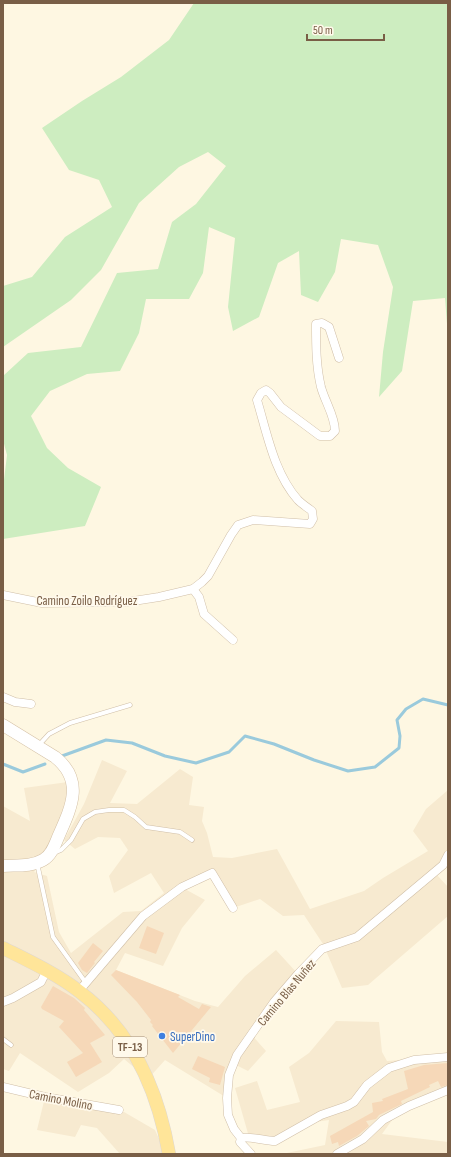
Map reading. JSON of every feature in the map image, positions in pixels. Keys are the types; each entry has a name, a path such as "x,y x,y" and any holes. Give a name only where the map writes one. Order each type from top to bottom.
{"main road":[{"path":"3,725 62,762 67,769 73,784 70,812 56,843 48,856 37,863 3,866"},
{"name":"TF-13","path":"3,948 83,987 97,1006 118,1029 135,1053 158,1103 170,1154"}],"street":[{"name":"Camino Zoilo Rodríguez","path":"3,595 42,603 126,602 159,597 193,589 202,582 208,576 238,525 253,520 310,524 313,519 312,511 299,501 287,486 272,450 258,400 261,393 266,390 281,407 320,436 330,436 336,431 335,423 323,393 317,368 316,324 322,323 329,327 338,358"},
{"path":"193,589 199,597 204,614 233,640"},
{"path":"3,697 15,702 32,704"},
{"name":"Camino Blas Nuñez","path":"251,1154 240,1142 240,1138 228,1115 227,1098 229,1075 237,1055 274,1002 298,974 322,950 357,937 443,865 448,854"},
{"path":"83,987 143,916 182,887 212,873 233,908"},
{"path":"3,1002 14,998 41,982 46,970"},
{"path":"240,1138 251,1137 269,1141 275,1140 321,1115 348,1106 354,1102 367,1085 389,1068 414,1060 448,1057"},
{"name":"Camino Molino","path":"3,1087 45,1097 119,1110"},
{"path":"337,1154 363,1139 384,1120 409,1106 448,1090"}],"lane":[{"path":"38,746 49,734 70,723 130,705"},
{"path":"48,856 61,850 71,840 83,819 95,812 110,810 124,810 146,826 180,832 192,840"},
{"path":"37,863 53,938 83,987"},
{"path":"3,1040 11,1045"}],"shaded area":[{"path":"102,760 127,771 110,803 137,804 180,769 193,777 189,805 204,807 202,821 207,833 213,857 232,858 277,849 310,909 364,891 428,851 413,831 426,809 448,790 448,863 447,866 437,875 448,887 448,916 368,985 342,988 323,944 304,915 283,916 260,899 233,908 212,873 183,888 205,900 182,928 163,966 125,953 116,970 195,1001 218,1007 245,976 276,950 298,974 251,1034 266,1051 248,1071 234,1064 227,1098 165,1060 148,1079 124,1059 109,1073 78,1092 20,1053 9,1071 3,1069 3,806 30,821 24,788 68,782 71,808 52,850 34,872 47,876 59,932 71,953 123,912 141,911 164,893 151,873 114,893 109,876 128,850 120,838 98,837 75,849 64,840 84,804"},
{"path":"336,1021 379,1022 382,1052 387,1061 448,1059 448,1091 403,1105 382,1134 448,1142 448,1154 282,1154 325,1145 329,1120 315,1122 272,1141 249,1137 235,1088 257,1081 267,1110 300,1102 289,1067 309,1053"},
{"path":"45,1097 124,1112 155,1130 167,1154 120,1154 97,1128 81,1125 75,1137 37,1130"}],"green space":[{"path":"194,3 448,3 448,337 445,298 413,301 402,371 379,397 383,352 393,287 378,245 341,239 335,272 318,302 301,295 299,251 278,263 259,317 233,331 228,307 235,238 209,227 203,273 189,299 146,299 139,333 120,371 87,374 50,391 31,416 47,448 68,468 101,487 85,526 3,539 3,488 7,455 3,440 3,376 28,353 81,347 117,273 158,269 172,222 196,204 226,166 208,152 179,167 139,203 101,270 71,300 3,347 3,286 32,277 65,237 112,207 99,180 69,170 42,128 121,77 169,40"}],"building":[{"path":"147,926 164,933 156,954 139,948"},
{"path":"93,943 103,951 87,973 82,970 78,963"},
{"path":"116,970 180,995 178,997 199,1009 202,1004 211,1007 173,1053 152,1026 153,1025 150,1022 151,1020 137,1002 111,975"},
{"path":"53,986 74,998 85,1008 84,1010 105,1035 90,1043 102,1062 76,1077 67,1062 83,1053 59,1027 64,1021 41,1007"},
{"path":"198,1056 225,1067 220,1085 209,1082 210,1078 192,1069"},
{"path":"448,1063 448,1085 441,1087 438,1081 429,1085 430,1087 401,1101 402,1104 379,1115 376,1119 366,1121 369,1126 357,1136 339,1146 338,1142 332,1144 330,1136 373,1112 372,1103 383,1101 382,1099 408,1089 404,1071 424,1065"}],"waterway":[{"path":"62,756 106,740 132,743 165,756 196,763 229,752 245,736 274,744 314,760 348,771 375,767 399,748 400,736 397,720 406,709 423,699 448,705"},
{"path":"3,764 23,772 45,764"}],"place":[{"name":"SuperDino","path":"162,1036"}]}
